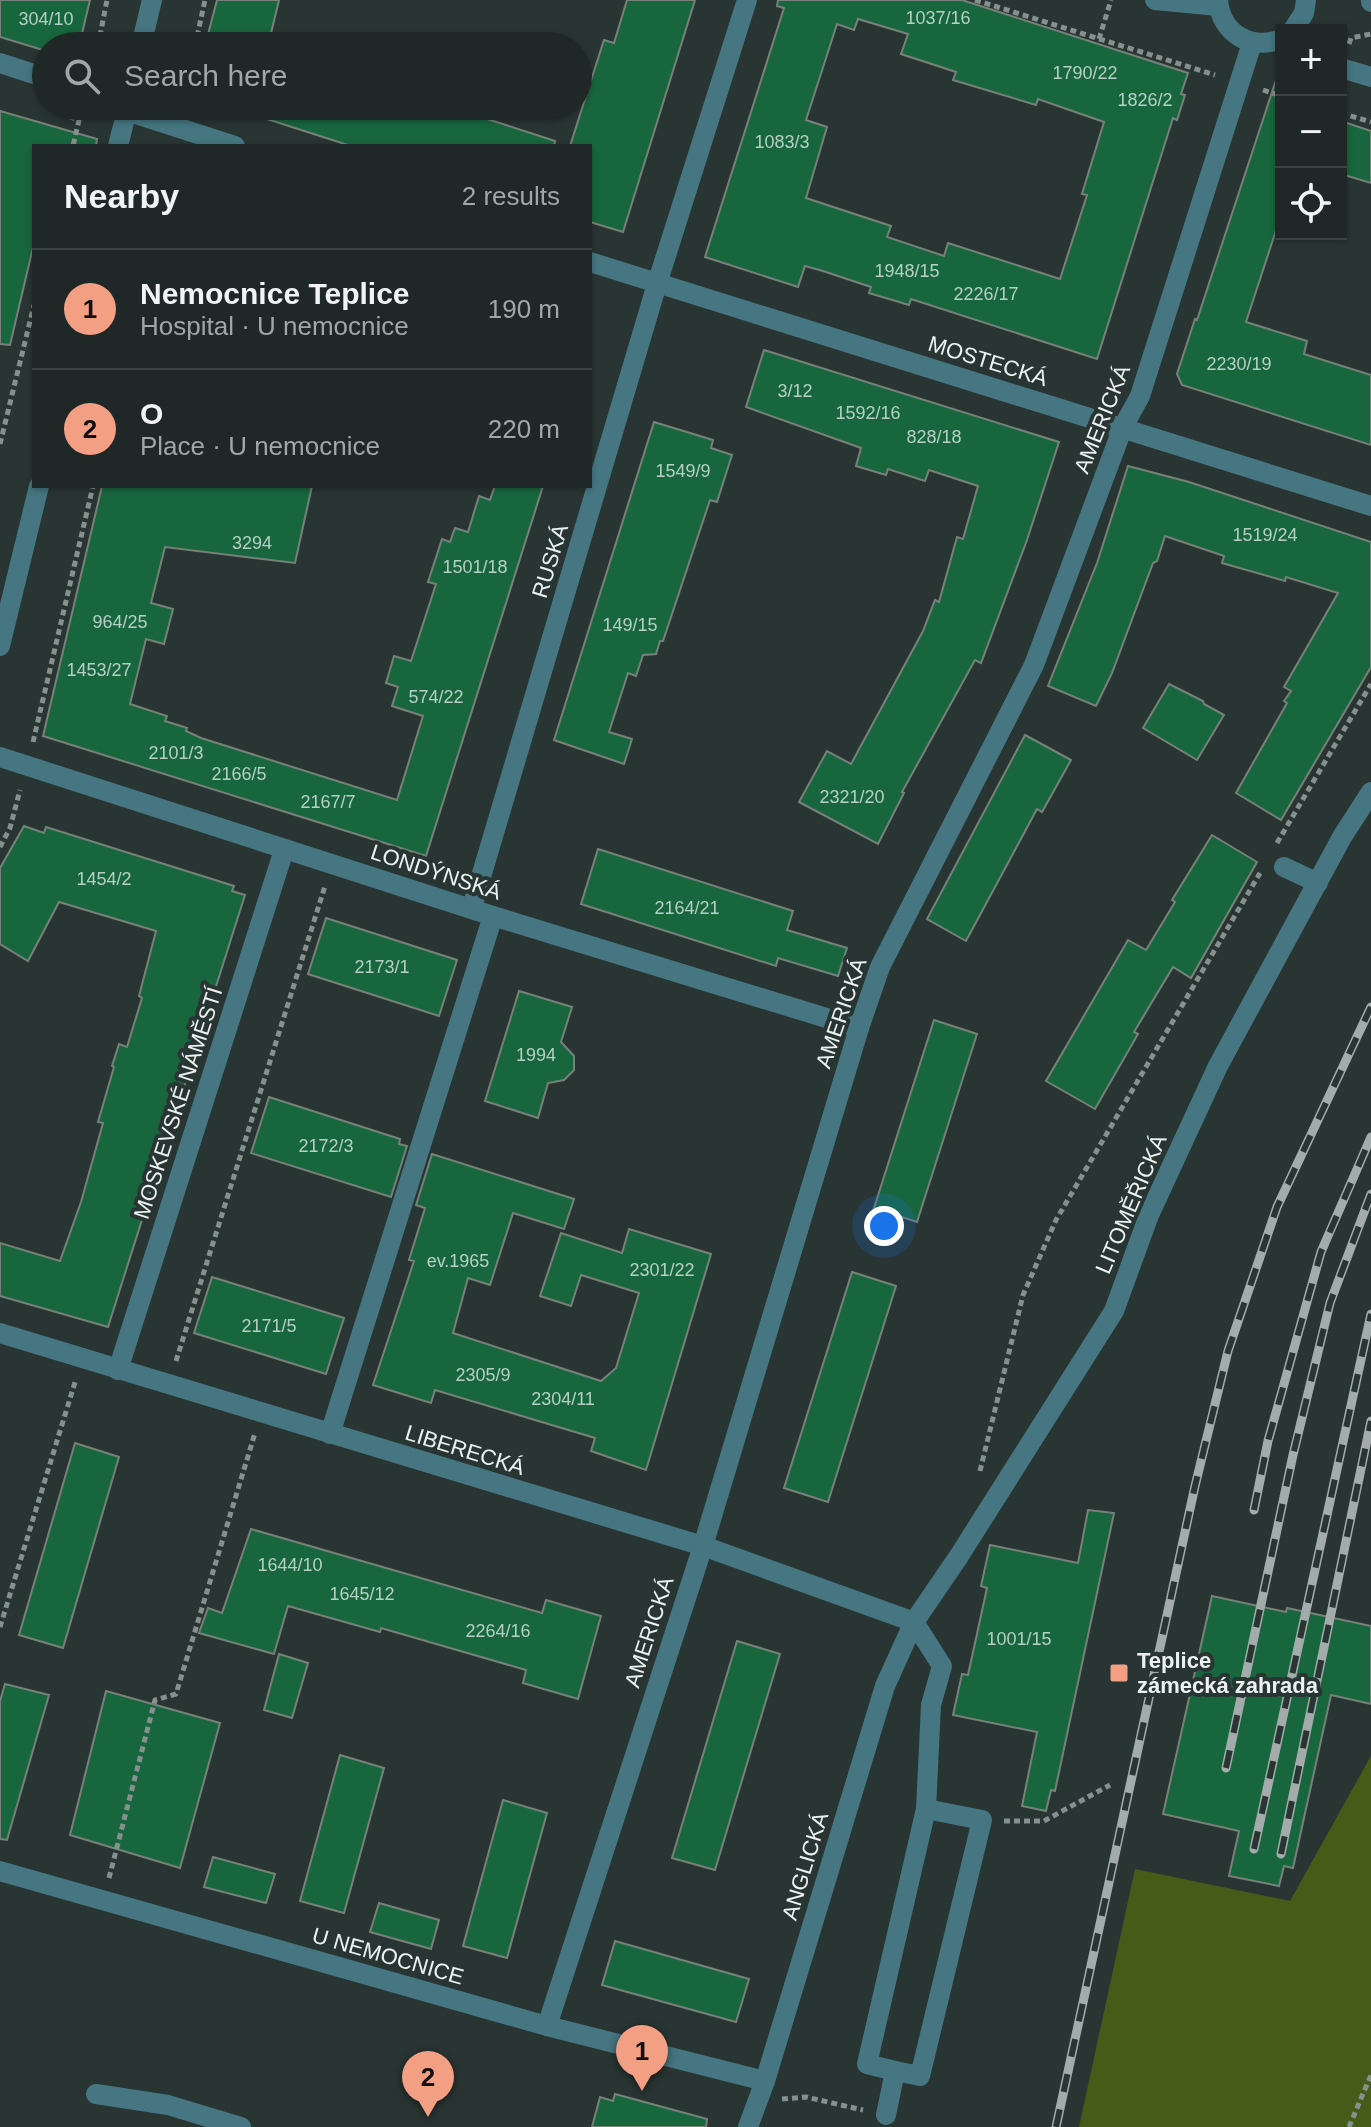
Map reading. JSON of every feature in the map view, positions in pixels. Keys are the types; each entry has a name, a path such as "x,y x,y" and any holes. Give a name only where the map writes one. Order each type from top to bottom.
{"street":[{"path":"144,32 152,0"},
{"name":"RUSKÁ","path":"472,907 657,284 747,0"},
{"path":"1155,0 1218,3 1230,30 1252,43 1275,40"},
{"path":"1297,24 1304,13 1306,0"},
{"name":"AMERICKÁ","path":"547,2026 703,1546 880,967 1034,665 1123,427 1140,396 1252,43"},
{"path":"0,63 32,73"},
{"path":"1347,70 1371,77"},
{"path":"118,144 121,120"},
{"path":"158,120 229,144"},
{"name":"MOSTECKÁ","path":"592,263 1371,506"},
{"path":"0,646 39,488"},
{"name":"LONDÝNSKÁ","path":"0,757 493,916 859,1028"},
{"name":"LITOMĚŘICKÁ","path":"914,1622 1114,1311 1149,1215 1218,1066 1371,792"},
{"name":"MOSKEVSKÉ NÁMĚSTÍ","path":"118,1370 284,850"},
{"path":"1274,860 1318,883"},
{"path":"330,1434 493,916"},
{"name":"LIBERECKÁ","path":"0,1333 703,1546 914,1622"},
{"path":"914,1622 942,1666 931,1705 926,1809 867,2064 920,2076 982,1820 926,1809"},
{"name":"ANGLICKÁ","path":"748,2127 765,2081 885,1686 914,1622"},
{"name":"U NEMOCNICE","path":"0,1871 547,2026 765,2081"},
{"path":"886,2115 895,2071"},
{"path":"96,2094 168,2105 241,2127"}],"path":[{"path":"101,32 107,0"},
{"path":"198,32 205,0"},
{"path":"975,0 1275,94"},
{"path":"1099,39 1111,0"},
{"path":"1347,115 1371,122"},
{"path":"73,144 79,120"},
{"path":"0,444 32,313"},
{"path":"0,847 10,828 27,767 93,488"},
{"path":"978,1481 1023,1295 1056,1220 1274,860 1371,684"},
{"path":"0,825 10,828"},
{"path":"169,1385 332,864"},
{"path":"0,1627 82,1359"},
{"path":"103,1901 155,1700 176,1694 261,1413"},
{"path":"982,1820 1044,1821 1110,1785"},
{"path":"1349,2127 1371,2075"},
{"path":"806,2097 886,2115"}],"green space":[{"path":"1371,1756 1371,2127 1079,2127 1135,1869 1290,1901"}],"building":[{"path":"0,0 90,0 82,32 32,32 32,47 0,37"},
{"path":"217,0 279,0 271,32 209,32"},
{"path":"627,0 695,0 623,232 592,223 592,144 571,144 578,120 592,120 592,77 604,40 614,43"},
{"path":"778,0 962,0 1188,73 1181,94 1185,95 1177,120 1173,118 1097,359 911,299 909,305 869,293 871,287 805,266 798,287 705,257 784,8 777,6","holes":["858,19 908,34 901,54 956,72 953,80 1036,105 1038,99 1104,122 1082,194 1087,195 1060,279 948,243 944,256 887,237 891,226 806,198 827,127 806,120 837,24 854,30"]},
{"path":"1275,83 1275,233 1246,322 1307,341 1304,354 1371,375 1371,445 1182,385 1177,374"},
{"path":"0,111 97,139 96,144 32,144 32,252 10,345 0,344"},
{"path":"270,120 490,120 555,141 554,144 345,144"},
{"path":"1347,123 1371,131 1371,183 1347,176"},
{"path":"764,350 1059,442 1027,540 981,663 975,660 902,792 878,844 799,802 827,751 851,764 923,631 935,600 939,602 957,537 963,539 978,486 929,470 925,481 888,469 886,475 856,466 861,448 746,407"},
{"path":"654,422 713,440 711,448 732,455 717,502 710,500 663,641 660,641 656,654 643,655 636,676 628,673 609,732 632,739 624,764 554,740"},
{"path":"1128,466 1189,482 1371,542 1371,667 1281,820 1236,793 1287,703 1284,701 1291,691 1284,687 1338,593 1286,577 1285,581 1222,563 1224,556 1165,536 1112,673 1096,706 1048,686 1097,563"},
{"path":"102,488 312,488 295,563 165,547 151,603 173,609 164,644 146,639 130,704 167,716 165,721 187,728 186,731 201,738 397,800 423,716 392,706 398,687 386,683 394,656 411,661 436,584 428,582 442,539 450,542 455,528 468,532 479,496 490,500 494,488 542,488 426,856 43,736"},
{"path":"1169,684 1224,715 1197,760 1143,728"},
{"path":"1025,735 1071,760 1042,812 1037,809 966,941 927,919"},
{"path":"24,826 44,833 46,827 234,886 232,891 245,895 108,1327 0,1296 0,1243 60,1261 81,1202 103,1123 98,1122 112,1066 119,1044 127,1047 142,998 139,996 156,931 59,902 28,961 0,944 0,868"},
{"path":"1212,835 1257,862 1191,978 1173,967 1134,1032 1138,1034 1095,1109 1046,1081 1128,940 1146,950"},
{"path":"598,849 793,911 787,930 847,948 838,976 778,958 776,966 581,904"},
{"path":"326,918 457,960 439,1016 308,974"},
{"path":"519,991 572,1007 561,1042 574,1056 574,1070 564,1080 548,1083 538,1118 485,1101"},
{"path":"934,1020 977,1034 917,1222 874,1208"},
{"path":"269,1097 400,1139 399,1144 407,1146 391,1197 251,1153"},
{"path":"432,1154 574,1199 564,1229 513,1213 490,1285 468,1278 453,1333 601,1381 616,1368 639,1293 581,1275 571,1306 540,1296 561,1233 622,1253 629,1229 711,1254 646,1470 591,1451 595,1438 435,1390 431,1403 373,1385 414,1261 409,1260 425,1208 416,1205"},
{"path":"852,1272 896,1286 828,1502 784,1488"},
{"path":"212,1277 344,1318 326,1374 194,1333"},
{"path":"75,1443 119,1457 63,1648 19,1635"},
{"path":"1088,1510 1114,1513 1055,1791 1051,1790 1046,1811 1022,1806 1037,1732 953,1715 962,1674 968,1675 987,1588 981,1586 990,1545 1078,1563"},
{"path":"251,1529 542,1613 546,1600 601,1616 578,1699 523,1683 526,1670 381,1628 380,1632 288,1606 274,1654 199,1633 208,1608 222,1613"},
{"path":"1212,1596 1371,1626 1371,1704 1331,1695 1293,1868 1284,1866 1279,1886 1229,1876 1239,1831 1163,1814"},
{"path":"737,1641 780,1654 715,1870 672,1858"},
{"path":"279,1654 308,1663 292,1718 264,1710"},
{"path":"5,1684 49,1695 7,1840 0,1839 0,1701"},
{"path":"106,1691 220,1723 180,1868 70,1835"},
{"path":"340,1755 384,1768 344,1913 300,1901"},
{"path":"503,1800 547,1813 507,1958 463,1946"},
{"path":"213,1857 275,1874 266,1903 204,1887"},
{"path":"379,1903 439,1920 431,1949 370,1932"},
{"path":"615,1941 749,1979 736,2022 602,1985"},
{"path":"615,2094 707,2119 706,2127 592,2127 600,2097 613,2101"}],"railway":[{"path":"1056,2127 1195,1486 1228,1351 1277,1207 1371,1007"},
{"path":"1254,1510 1268,1441 1321,1252 1371,1137"},
{"path":"1226,1768 1293,1455 1330,1303 1371,1194"},
{"path":"1254,1849 1371,1314"},
{"path":"1281,1854 1371,1421"}],"place":[{"name":"Teplice zámecká zahrada","path":"1119,1673"},
{"name":"Nemocnice Teplice","path":"642,2091"},
{"name":"O","path":"428,2117"}]}
